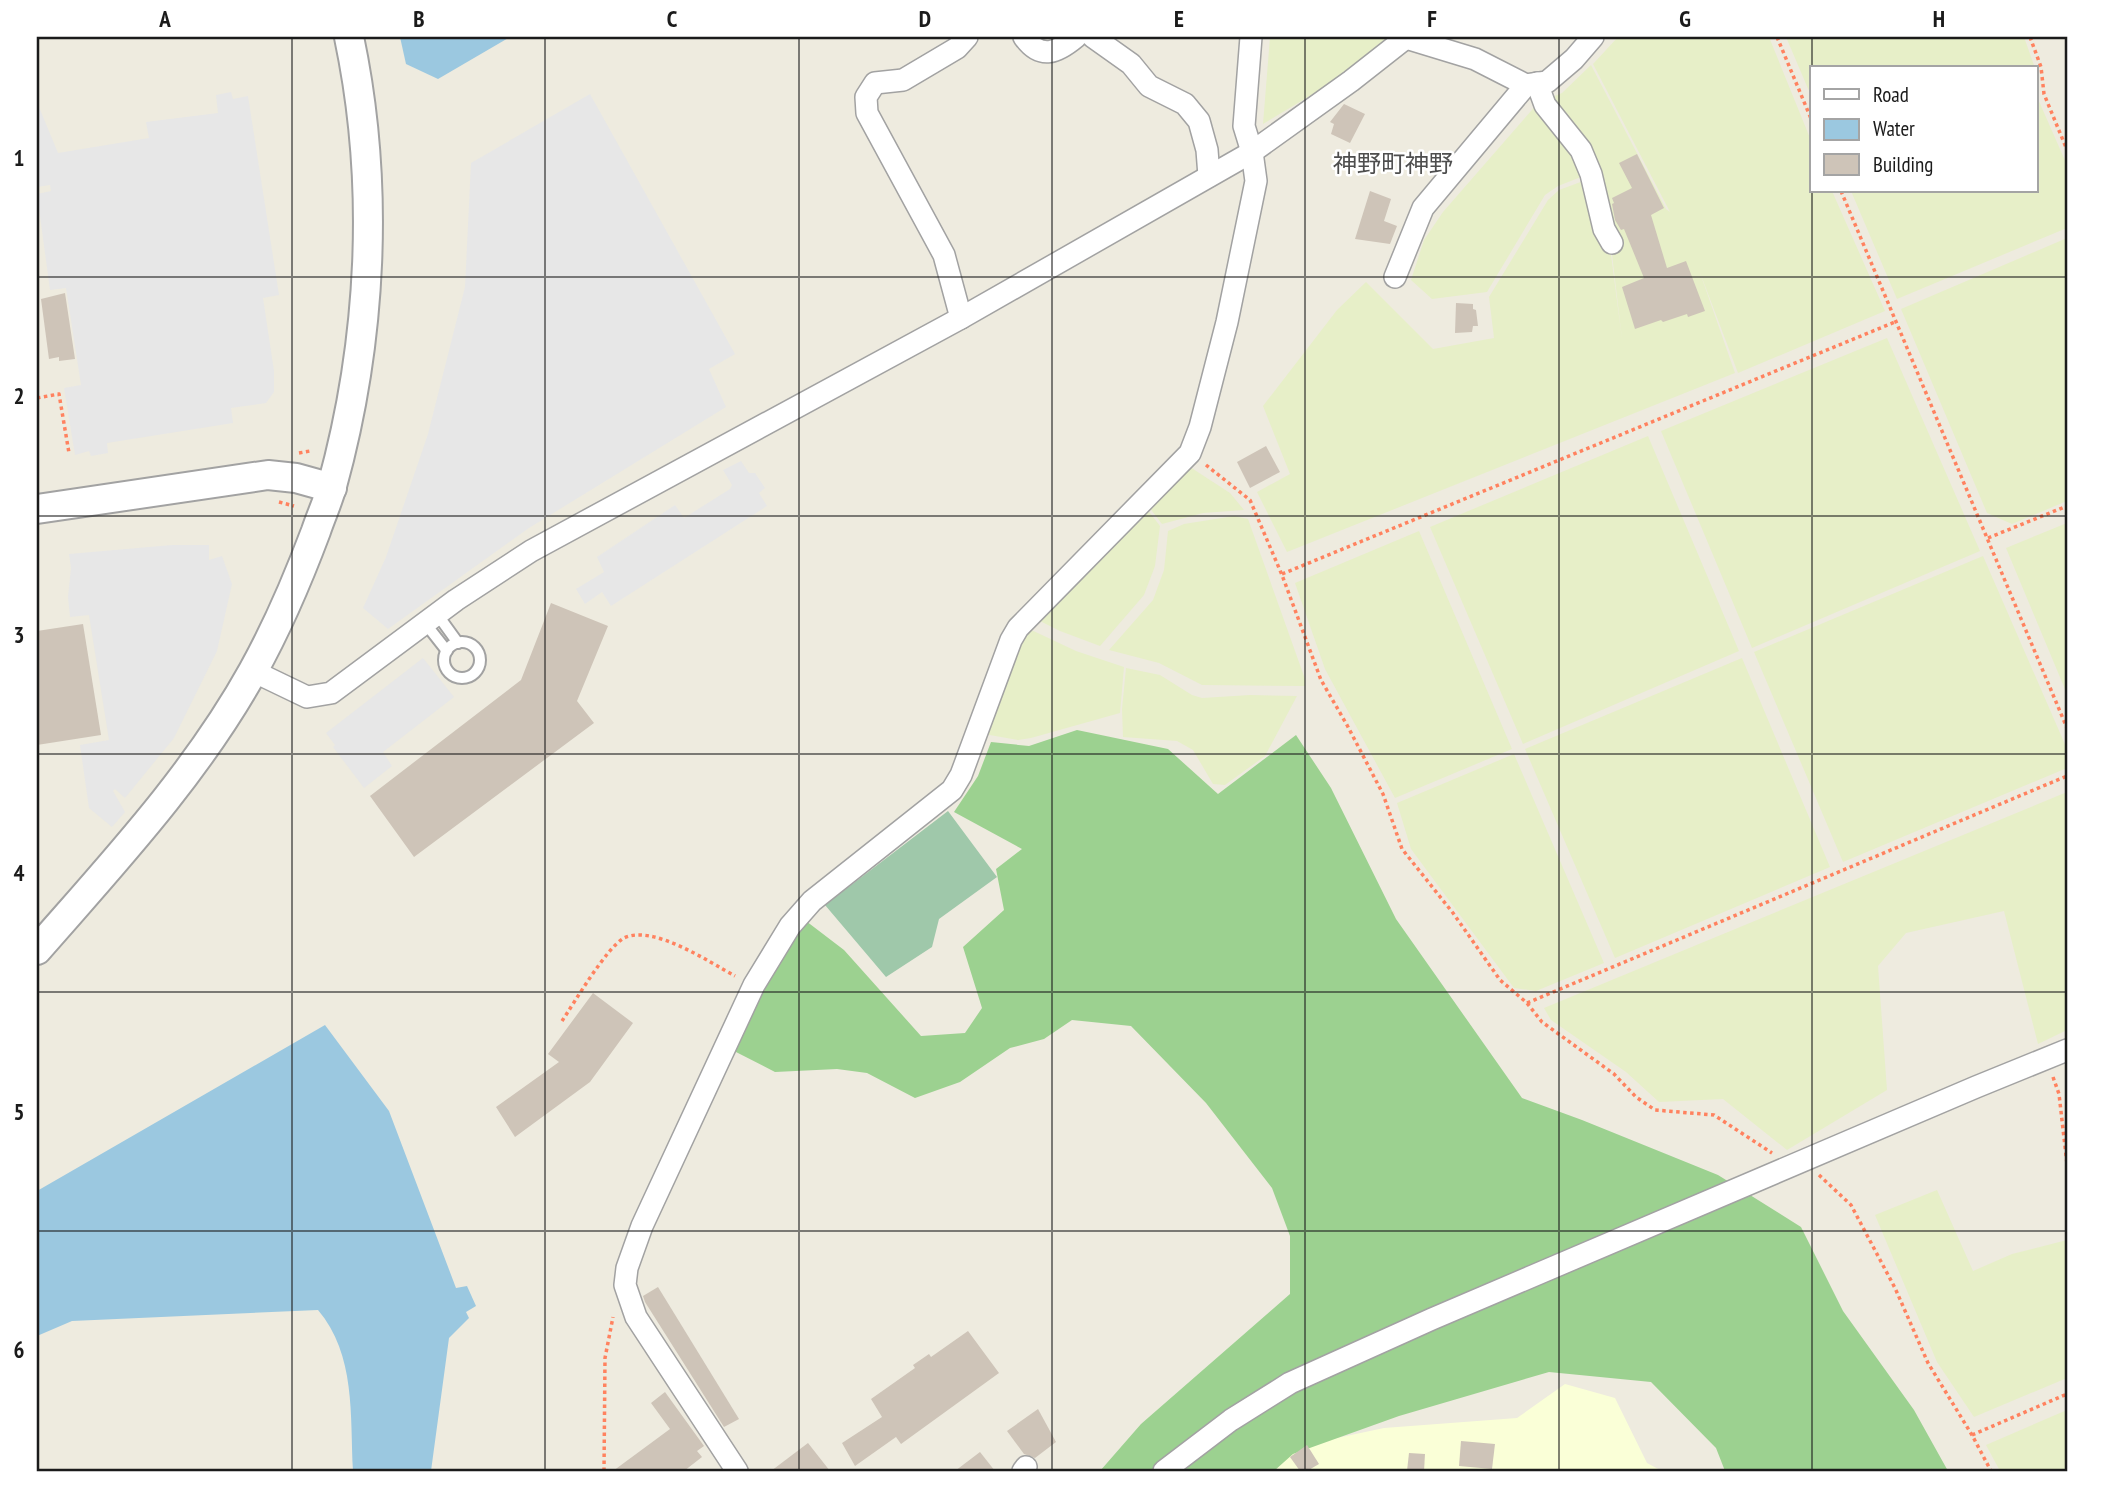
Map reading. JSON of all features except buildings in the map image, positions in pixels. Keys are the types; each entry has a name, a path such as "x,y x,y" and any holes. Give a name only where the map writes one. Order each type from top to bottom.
{"street":[{"path":"37,950 142,830 196,759 253,671 299,576 332,488 356,375 367,261 368,207 364,133 349,37"},
{"path":"961,318 944,255 867,113 866,97 874,83 903,80 957,48 967,37"},
{"path":"1024,37 1048,53 1063,49 1076,37"},
{"path":"1093,37 1131,64 1149,86 1185,104 1192,112 1199,121 1208,150 1209,176"},
{"path":"737,1471 635,1317 625,1284 627,1268 642,1226 754,985 790,926 812,901 951,790 961,775 1011,640 1018,628 1190,453 1200,426 1227,322 1256,181 1252,152 1244,126 1251,37"},
{"path":"253,671 307,697 331,693 431,619 531,551 961,318 1252,152 1351,81 1406,37 1475,59 1532,84 1547,82 1574,59 1593,37"},
{"path":"1532,84 1581,150 1591,174 1604,229 1612,243"},
{"path":"1395,277 1423,208 1532,84"},
{"path":"37,509 268,475 296,478 332,488"},
{"path":"1164,1471 1231,1420 1290,1383 1432,1319 2067,1050"}],"lane":[{"path":"431,619 458,643 472,644 477,649 480,655 478,669 473,675 460,678 443,675 447,651 431,619"},
{"path":"447,651 458,643"}],"path":[{"path":"1777,37 1810,116"},
{"path":"2030,37 2041,67 2044,94 2067,150"},
{"path":"1841,192 2067,728"},
{"path":"1282,575 1895,322"},
{"path":"38,391 37,398 59,394 69,453"},
{"path":"1190,453 1250,500 1282,575 1321,680 1383,794 1402,849 1453,913 1500,980 1527,1003 1542,1023 1614,1074 1636,1097 1655,1110 1714,1115 1799,1164 1851,1205 1895,1288 1928,1363 1991,1471"},
{"path":"1988,538 2067,506"},
{"path":"1527,1003 2067,776"},
{"path":"562,1021 612,949 622,939 638,934 653,936 695,954 754,985"},
{"path":"2046,1058 2059,1094 2067,1164"},
{"path":"604,1471 605,1358 608,1334 614,1314 628,1297"},
{"path":"1972,1435 2067,1394"}],"shaded area":[{"path":"1270,37 1391,37 1318,91 1263,124"},
{"path":"1618,37 1769,37 1810,138 1810,192 1832,192 1885,311 1738,373 1699,270 1735,373 1287,552 1257,492 1290,474 1263,406 1337,310 1366,282 1433,349 1494,338 1489,297 1548,200 1559,190 1586,180 1610,247 1622,339 1611,246 1615,238 1547,99 1562,93 1591,65 1666,209 1670,212 1593,64"},
{"path":"1786,37 2024,37 2034,66 1810,66 1810,93"},
{"path":"231,92 233,99 248,96 279,295 263,298 274,371 274,392 266,403 231,408 233,423 107,443 108,453 91,456 89,451 75,455 64,388 81,385 66,288 50,290 37,194 51,191 50,185 37,187 37,107 58,153 149,138 146,122 218,113 216,95"},
{"path":"590,94 735,354 709,369 726,407 529,528 388,629 363,608 386,557 428,434 465,287 471,163"},
{"path":"2038,99 2067,165 2067,228 1897,299 1851,192 2038,192"},
{"path":"1538,103 1586,175 1558,186 1545,195 1487,292 1432,299 1411,280 1424,240 1443,212"},
{"path":"2067,238 2067,501 2012,524 1987,513 1901,309"},
{"path":"1887,338 1980,551 1752,648 1661,431"},
{"path":"1648,436 1739,651 1523,744 1430,527"},
{"path":"741,461 749,473 755,473 765,488 759,493 767,506 611,606 602,592 585,604 576,589 604,572 597,557 675,505 684,518 730,489 732,485 723,470"},
{"path":"1190,467 1230,493 1244,510 1203,513 1162,524 1149,507"},
{"path":"1147,509 1160,526 1155,566 1144,595 1100,646 1034,618"},
{"path":"1234,516 1248,519 1305,679 1305,686 1202,685 1159,663 1109,650 1153,600 1164,570 1168,531 1184,524"},
{"path":"2067,523 2067,694 2006,548"},
{"path":"1419,531 1512,749 1395,798 1325,669 1295,583"},
{"path":"172,545 209,545 209,560 222,556 232,584 217,651 174,738 125,798 115,789 113,791 125,812 112,827 89,808 80,745 109,740 89,615 70,617 69,554"},
{"path":"1983,556 2067,749 2067,768 1843,862 1754,652"},
{"path":"1025,627 1076,651 1124,667 1120,713 1031,738 1018,740 984,734"},
{"path":"423,658 454,697 383,752 392,766 364,788 333,747 335,745 326,733"},
{"path":"1742,658 1830,867 1615,958 1525,749"},
{"path":"1126,668 1160,675 1192,695 1202,698 1297,696 1265,756 1225,785 1213,784 1193,750 1177,741 1123,737 1122,709"},
{"path":"1514,754 1604,963 1536,991 1514,988 1411,849 1397,803"},
{"path":"2067,792 2067,1030 2038,1044 2004,911 1906,933 1878,966 1887,1090 1787,1150 1723,1099 1659,1102 1626,1072 1551,1020 1544,1008"},
{"path":"948,811 997,877 939,919 932,947 886,977 825,905"},
{"path":"1937,1190 1973,1271 2012,1254 2067,1240 2067,1378 1974,1417 1937,1362 1875,1215"},
{"path":"1565,1384 1615,1398 1647,1463 1662,1471 1270,1471 1290,1448 1384,1428 1517,1418"},
{"path":"2067,1410 2067,1471 2000,1471 1986,1445"}],"green space":[{"path":"1077,730 1168,749 1218,794 1296,735 1331,788 1396,919 1522,1098 1718,1175 1801,1227 1843,1311 1914,1410 1948,1471 1725,1471 1716,1448 1651,1382 1549,1372 1399,1416 1293,1454 1274,1471 1100,1471 1141,1424 1290,1294 1290,1236 1272,1188 1206,1103 1131,1026 1072,1020 1044,1039 1010,1048 960,1082 915,1098 867,1073 837,1069 775,1072 734,1051 774,968 806,921 844,950 921,1036 965,1033 982,1008 963,947 1004,910 996,869 1022,849 954,812 978,776 991,742 1029,746"}],"water":[{"path":"400,37 510,37 438,79 406,64"},
{"path":"325,1025 389,1111 456,1288 467,1286 476,1306 466,1312 469,1318 449,1338 431,1471 353,1471 351,1407 345,1366 339,1346 318,1310 72,1321 37,1336 37,1191"}],"district":[{"name":"神野町神野","path":"1393,163"}]}
